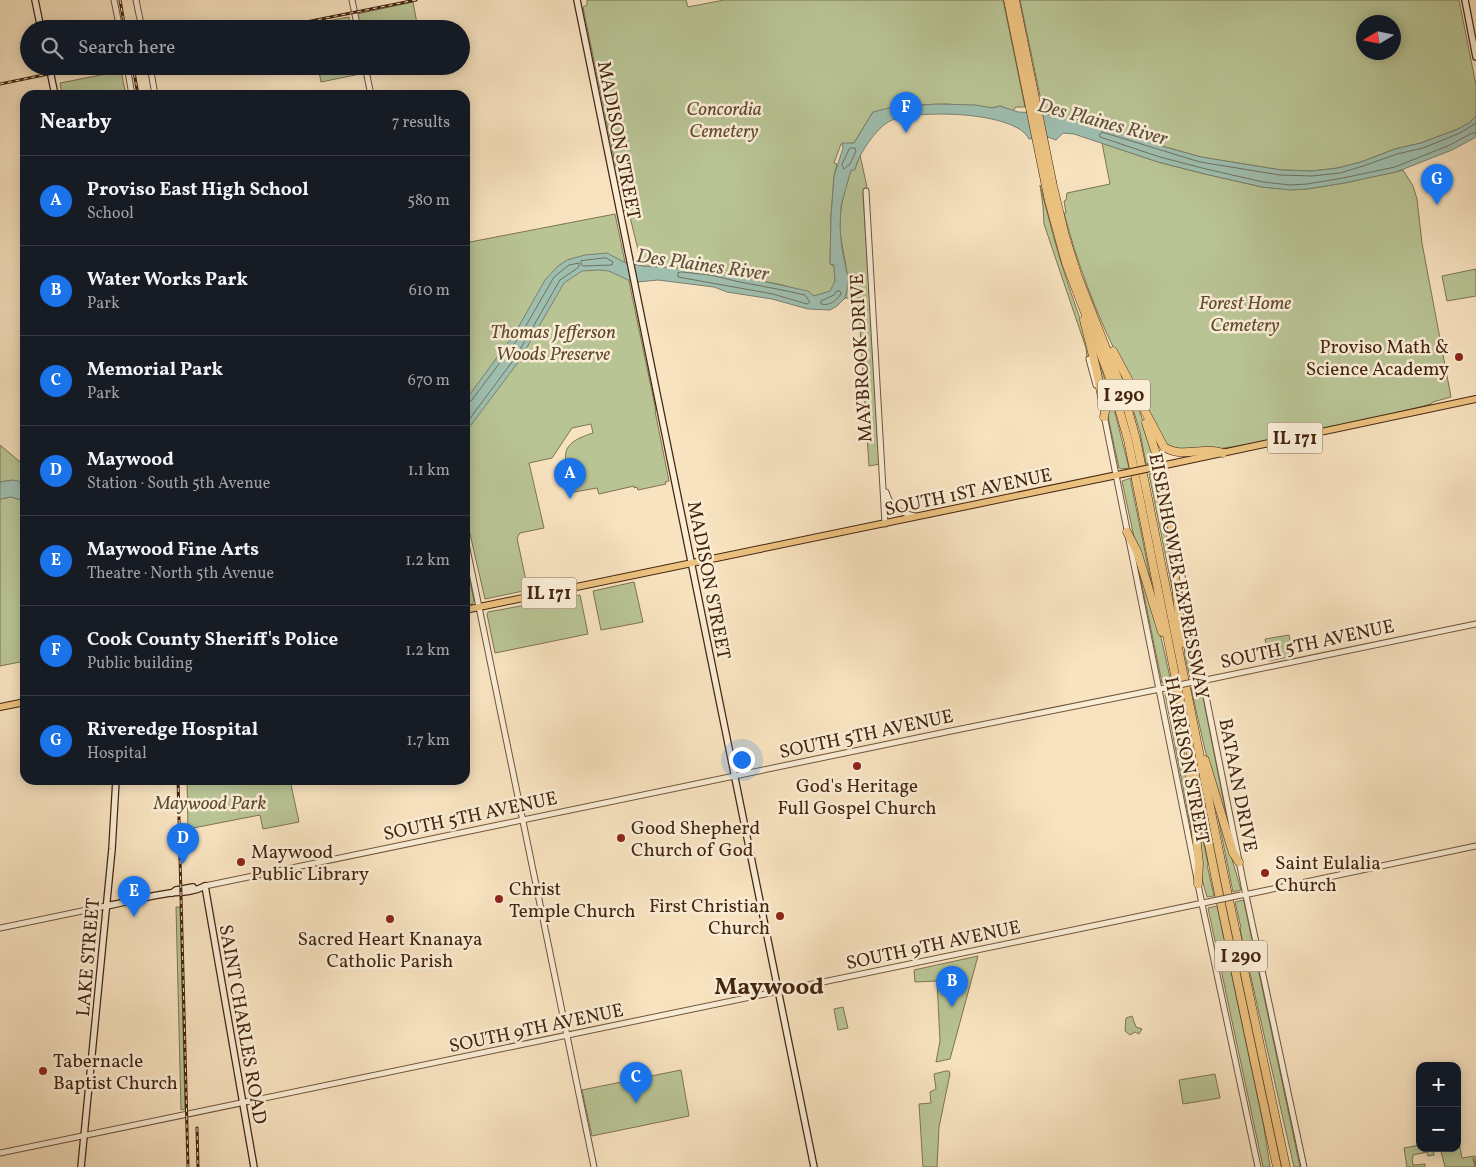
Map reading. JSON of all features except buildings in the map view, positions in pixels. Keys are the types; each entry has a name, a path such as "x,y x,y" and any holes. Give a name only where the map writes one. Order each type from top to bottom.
{"highway":[{"name":"EISENHOWER EXPRESSWAY","path":"1008,0 1033,107"},
{"name":"EISENHOWER EXPRESSWAY","path":"1015,0 1057,233 1110,378 1122,419 1277,1167"},
{"name":"EISENHOWER EXPRESSWAY","path":"1039,138 1065,236 1078,276 1123,392 1136,439 1286,1167"},
{"path":"1081,303 1103,403 1104,417"},
{"path":"1104,339 1112,350 1161,444 1169,451 1216,450 1223,453"},
{"path":"1140,405 1158,467"},
{"path":"1172,527 1170,538 1182,646 1180,658"},
{"path":"1127,532 1137,551 1163,633 1169,645"},
{"path":"1188,742 1188,759 1199,863 1198,884"},
{"path":"1198,745 1205,757 1233,854 1239,862"},
{"path":"1271,1138 1272,1167"}],"main road":[{"path":"35,0 39,20"},
{"name":"MADISON STREET","path":"576,0 814,1167"},
{"path":"1465,0 1476,57"},
{"path":"51,75 54,90"},
{"name":"SOUTH 1ST AVENUE","path":"470,609 1158,467 1476,398"},
{"path":"0,707 20,703"},
{"name":"LAKE STREET","path":"81,1167 112,849 116,785"},
{"name":"SOUTH 5TH AVENUE","path":"106,906 172,893 176,890 205,886"},
{"name":"SAINT CHARLES ROAD","path":"205,886 254,1167"}],"street":[{"path":"114,0 118,20"},
{"path":"136,0 140,20"},
{"path":"352,0 356,20"},
{"path":"129,75 131,90"},
{"path":"152,75 155,90"},
{"path":"367,75 370,90"},
{"name":"MAYBROOK DRIVE","path":"866,191 886,524"},
{"name":"HARRISON STREET","path":"1090,359 1119,475 1127,532 1162,688 1202,904 1258,1167"},
{"name":"BATAAN DRIVE","path":"1158,467 1172,527 1200,681 1239,862 1243,895 1304,1167"},
{"path":"883,482 888,498 896,509 902,513 918,517"},
{"path":"470,562 594,1167"},
{"name":"SOUTH 5TH AVENUE","path":"205,886 1476,624"},
{"name":"SOUTH 9TH AVENUE","path":"0,1153 1476,846"},
{"path":"0,928 106,906"}],"green space":[{"name":"Concordia Cemetery","path":"587,0 686,0 688,7 724,0 1003,0 1025,107 1016,107 1013,111 1000,106 992,108 947,104 916,105 873,112 854,143 841,144 834,163 837,164 834,176 831,217 830,264 835,267 835,281 833,288 828,293 814,296 783,285 711,270 642,266 630,217 626,217 583,7 587,5"},
{"path":"1020,0 1459,0 1476,85 1476,116 1469,123 1458,129 1361,162 1338,168 1312,171 1281,170 1201,157 1076,119 1044,115"},
{"path":"413,2 416,20 359,20 357,14"},
{"path":"349,17 350,20 333,20"},
{"path":"101,75 122,75 125,90 61,90 60,83"},
{"path":"320,75 355,75 321,82"},
{"name":"Forest Home Cemetery","path":"1102,143 1158,162 1262,187 1307,189 1403,170 1413,186 1417,199 1422,243 1451,397 1431,404 1347,424 1248,444 1198,450 1167,448 1124,368 1094,304 1064,213 1066,213 1064,201 1066,200 1067,193 1110,184"},
{"path":"860,155 867,187 863,193 880,464 869,466 858,298 845,298 847,272 840,228 840,213 845,191 851,170 855,169"},
{"path":"1040,185 1061,264 1092,356 1087,357 1086,348 1044,224"},
{"name":"Thomas Jefferson Woods Preserve","path":"615,214 669,481 665,482 666,484 638,490 634,486 599,494 597,488 574,492 566,463 567,449 571,443 593,433 591,424 572,428 552,458 529,463 544,528 520,533 517,538 528,590 485,599 470,534 470,242"},
{"path":"1476,269 1476,296 1447,301 1442,276"},
{"path":"1097,355 1112,401 1129,468 1119,468 1095,356"},
{"path":"1123,376 1137,404 1155,456 1154,462 1146,464 1140,432"},
{"path":"0,445 20,462 20,482 0,482"},
{"path":"1157,473 1168,524 1175,603 1149,474"},
{"path":"1131,478 1155,601 1134,537 1122,481"},
{"path":"11,497 20,500 20,662 0,666 0,499"},
{"path":"1136,556 1160,633 1171,682 1162,683"},
{"path":"1176,564 1198,675 1190,678 1185,656"},
{"path":"470,581 474,601 470,605"},
{"path":"634,582 643,622 601,630 593,591"},
{"path":"580,595 588,634 495,653 488,612"},
{"path":"1289,635 1293,656 1269,661 1265,639"},
{"path":"1201,687 1232,844 1205,750 1191,688"},
{"path":"1174,692 1184,747 1197,860 1165,694"},
{"name":"Maywood Park","path":"187,785 291,785 299,822 263,829 260,815 188,829"},
{"path":"1213,793 1241,890 1233,892"},
{"path":"1195,802 1214,896 1207,897 1202,879"},
{"path":"1243,900 1300,1167 1294,1167 1240,929 1235,902"},
{"path":"1217,906 1264,1128 1270,1167 1263,1167 1208,908"},
{"path":"176,907 180,907 185,1109 181,1110"},
{"path":"978,956 950,1059 936,1062 940,1041 937,981 915,982 914,970"},
{"path":"843,1007 848,1028 838,1030 834,1009"},
{"path":"1132,1016 1136,1027 1142,1029 1139,1034 1135,1032 1130,1035 1125,1031 1126,1018"},
{"path":"681,1070 689,1116 592,1136 582,1090"},
{"path":"949,1071 950,1074 939,1127 937,1167 923,1167 919,1104 931,1103 930,1092 936,1089 934,1074"},
{"path":"1215,1074 1220,1098 1183,1104 1179,1080"},
{"path":"1416,1146 1416,1152 1427,1152 1413,1155 1412,1158 1413,1165 1425,1164 1425,1167 1407,1167 1404,1148"},
{"path":"1427,1152 1434,1152 1434,1155 1428,1156"},
{"path":"1441,1152 1461,1152 1462,1158 1475,1156 1476,1167 1473,1158 1475,1167 1445,1167"}],"water":[{"path":"936,104 976,105 992,108 1000,106 1018,112 1039,113 1076,119 1201,157 1281,170 1312,171 1338,168 1361,162 1458,129 1469,123 1476,116 1476,137 1452,150 1396,172 1344,183 1290,190 1262,187 1158,162 1074,134 1063,133 1056,140 1048,137 1029,139 1020,130 1005,123 986,118 942,114 903,117 890,121 879,129 859,157 855,170 851,170 841,206 840,227 848,278 847,290 845,298 837,306 830,310 808,309 772,299 727,292 714,287 658,280 637,282 609,271 582,271 564,283 519,361 470,426 470,394 515,333 545,280 558,266 567,260 585,255 607,253 624,262 642,266 711,270 808,291 814,296 830,291 835,281 834,265 830,264 834,176 843,148 842,143 854,143 873,112 889,108"},
{"path":"13,480 20,482 20,500 11,497 0,499 0,482"}],"railway":[{"path":"120,0 123,20"},
{"path":"316,20 416,0"},
{"path":"0,84 44,75"},
{"path":"135,75 137,90"},
{"path":"178,785 188,1167"},
{"path":"197,1128 198,1167"}],"place":[{"name":"Cook County Sheriff's Police","path":"906,133"},
{"name":"Riveredge Hospital","path":"1437,205"},
{"name":"Proviso Math & Science Academy","path":"1459,357"},
{"name":"Proviso East High School","path":"570,499"},
{"name":"God's Heritage Full Gospel Church","path":"857,766"},
{"name":"Good Shepherd Church of God","path":"621,838"},
{"name":"Maywood Public Library","path":"241,862"},
{"name":"Maywood","path":"183,864"},
{"name":"Saint Eulalia Church","path":"1265,873"},
{"name":"Christ Temple Church","path":"499,899"},
{"name":"First Christian Church","path":"780,916"},
{"name":"Maywood Fine Arts","path":"134,917"},
{"name":"Sacred Heart Knanaya Catholic Parish","path":"390,919"},
{"name":"Water Works Park","path":"952,1007"},
{"name":"Tabernacle Baptist Church","path":"43,1071"},
{"name":"Memorial Park","path":"636,1103"}],"district":[{"name":"Maywood","path":"769,986"}],"water label":[{"name":"Des Plaines River","path":"1103,121"},
{"name":"Des Plaines River","path":"703,264"}]}
